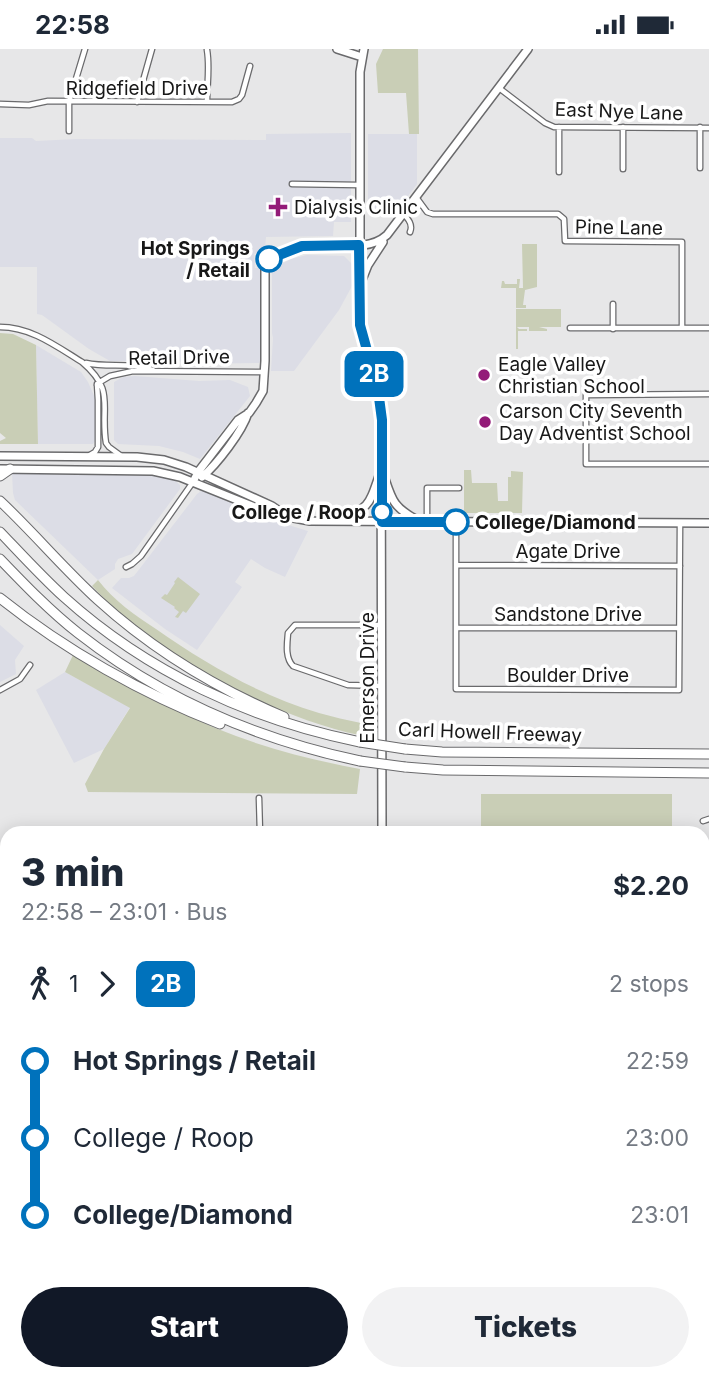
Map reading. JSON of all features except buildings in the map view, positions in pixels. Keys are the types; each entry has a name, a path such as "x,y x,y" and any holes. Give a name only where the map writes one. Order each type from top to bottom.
{"highway":[{"path":"0,476 5,469"},
{"path":"0,499 98,600 175,659 252,703 297,723 341,738"},
{"name":"Carl Howell Freeway","path":"0,532 72,603 122,643 198,688 296,727 360,742 442,752 709,754"},
{"name":"Carl Howell Freeway","path":"0,559 36,596 78,632 155,685 229,722 299,747 360,761 443,770 709,773"},
{"path":"0,598 88,658 180,707 233,729 299,747"}],"main road":[{"path":"337,49 362,51 360,325 380,403 382,468 391,498 397,507 423,522"},
{"path":"360,286 368,265 387,235 528,49"},
{"path":"193,482 238,420 248,413 263,391 265,261 302,246 378,243 387,235"},
{"path":"0,456 149,457 164,460 186,467 272,506 286,516"},
{"path":"332,522 366,506 382,468"},
{"name":"Emerson Drive","path":"382,468 382,826"},
{"path":"5,469 159,472 193,482 264,512 310,521 709,523"}],"street":[{"path":"69,131 69,102 85,49"},
{"path":"137,102 152,49"},
{"path":"207,50 207,102"},
{"name":"Ridgefield Drive","path":"0,104 48,101 232,102 242,96 250,67"},
{"name":"East Nye Lane","path":"499,88 545,123 559,127 709,128"},
{"path":"559,127 559,172"},
{"path":"623,127 623,169"},
{"path":"700,127 700,168"},
{"path":"292,184 359,185"},
{"name":"Pine Lane","path":"415,197 433,214 558,214 564,219 565,241 682,242 682,328"},
{"path":"397,222 410,232 408,218 403,214"},
{"path":"613,304 613,329"},
{"path":"0,327 24,330 36,335 82,362 95,376 104,392 106,443 124,457"},
{"path":"570,328 709,328"},
{"path":"82,362 96,365 133,365 157,371"},
{"name":"Retail Drive","path":"98,384 123,372 265,372"},
{"path":"88,456 98,447 98,384"},
{"path":"709,394 586,395 586,464 709,464"},
{"path":"126,567 141,556 193,482"},
{"path":"423,522 427,488 459,488"},
{"path":"456,522 456,628"},
{"path":"679,628 680,523"},
{"name":"Agate Drive","path":"456,565 680,566"},
{"path":"382,625 295,625 288,633 288,657 293,666 345,684 383,686"},
{"name":"Sandstone Drive","path":"456,628 679,628"},
{"name":"Boulder Drive","path":"456,628 456,689 679,690 679,628"},
{"path":"0,690 22,677 30,664"},
{"path":"259,798 260,826"}],"shaded area":[{"path":"351,133 351,222 334,222 333,236 266,237 265,248 254,254 255,268 262,268 262,343 259,363 110,361 37,314 37,267 0,267 0,138 32,138 36,141 266,140 266,134"},
{"path":"368,134 417,134 417,184 393,216 368,215"},
{"path":"307,255 344,256 352,264 352,286 339,310 294,371 271,371 272,269 291,259"},
{"path":"36,345 81,372 88,382 95,398 93,444 38,444"},
{"path":"123,377 199,381 230,380 248,387 250,396 200,459 159,446 118,444 114,440 114,382"},
{"path":"12,473 146,474 175,480 180,489 132,554 118,559 115,569 98,580 15,500"},
{"path":"201,491 272,520 308,531 285,577 251,559 235,582 242,587 197,650 112,588 121,578 134,576"},
{"path":"0,625 24,646 15,660 16,674 0,682"},
{"path":"65,672 130,707 104,749 74,763 36,690"}],"green space":[{"path":"383,49 418,49 419,134 409,134 406,93 378,93 376,64"},
{"path":"522,244 537,244 537,287 525,290 523,305 526,305 526,308 516,308 516,288 501,288 502,281 505,284 517,284 517,279 520,279 519,288 523,288"},
{"path":"516,309 561,309 561,327 539,327 547,331 529,331 529,327 517,327 527,331 518,331 516,349"},
{"path":"0,333 13,334 36,345 38,444 0,444 0,441 6,438 0,433"},
{"path":"464,470 471,470 472,483 497,483 498,501 508,501 508,477 511,477 511,471 523,472 522,513 464,513"},
{"path":"178,577 200,594 186,613 183,611 178,618 175,617 179,612 175,607 161,598 167,595"},
{"path":"98,580 133,613 214,666 276,698 361,723 359,735 288,713 215,679 147,635 118,611 92,586"},
{"path":"73,655 153,699 215,728 282,751 360,769 357,794 88,792 85,784 130,708 65,672"},
{"path":"481,794 672,794 672,826 481,826"}],"bus line":[{"name":"2B","path":"269,259 302,246 359,245 360,325 378,390 382,420 382,522 456,522"}],"place":[{"name":"Dialysis Clinic","path":"278,207"},
{"name":"Hot Springs / Retail","path":"269,259"},
{"name":"Eagle Valley Christian School","path":"484,375"},
{"name":"Carson City Seventh Day Adventist School","path":"485,422"},
{"name":"College / Roop","path":"382,512"},
{"name":"College/Diamond","path":"456,522"}]}
